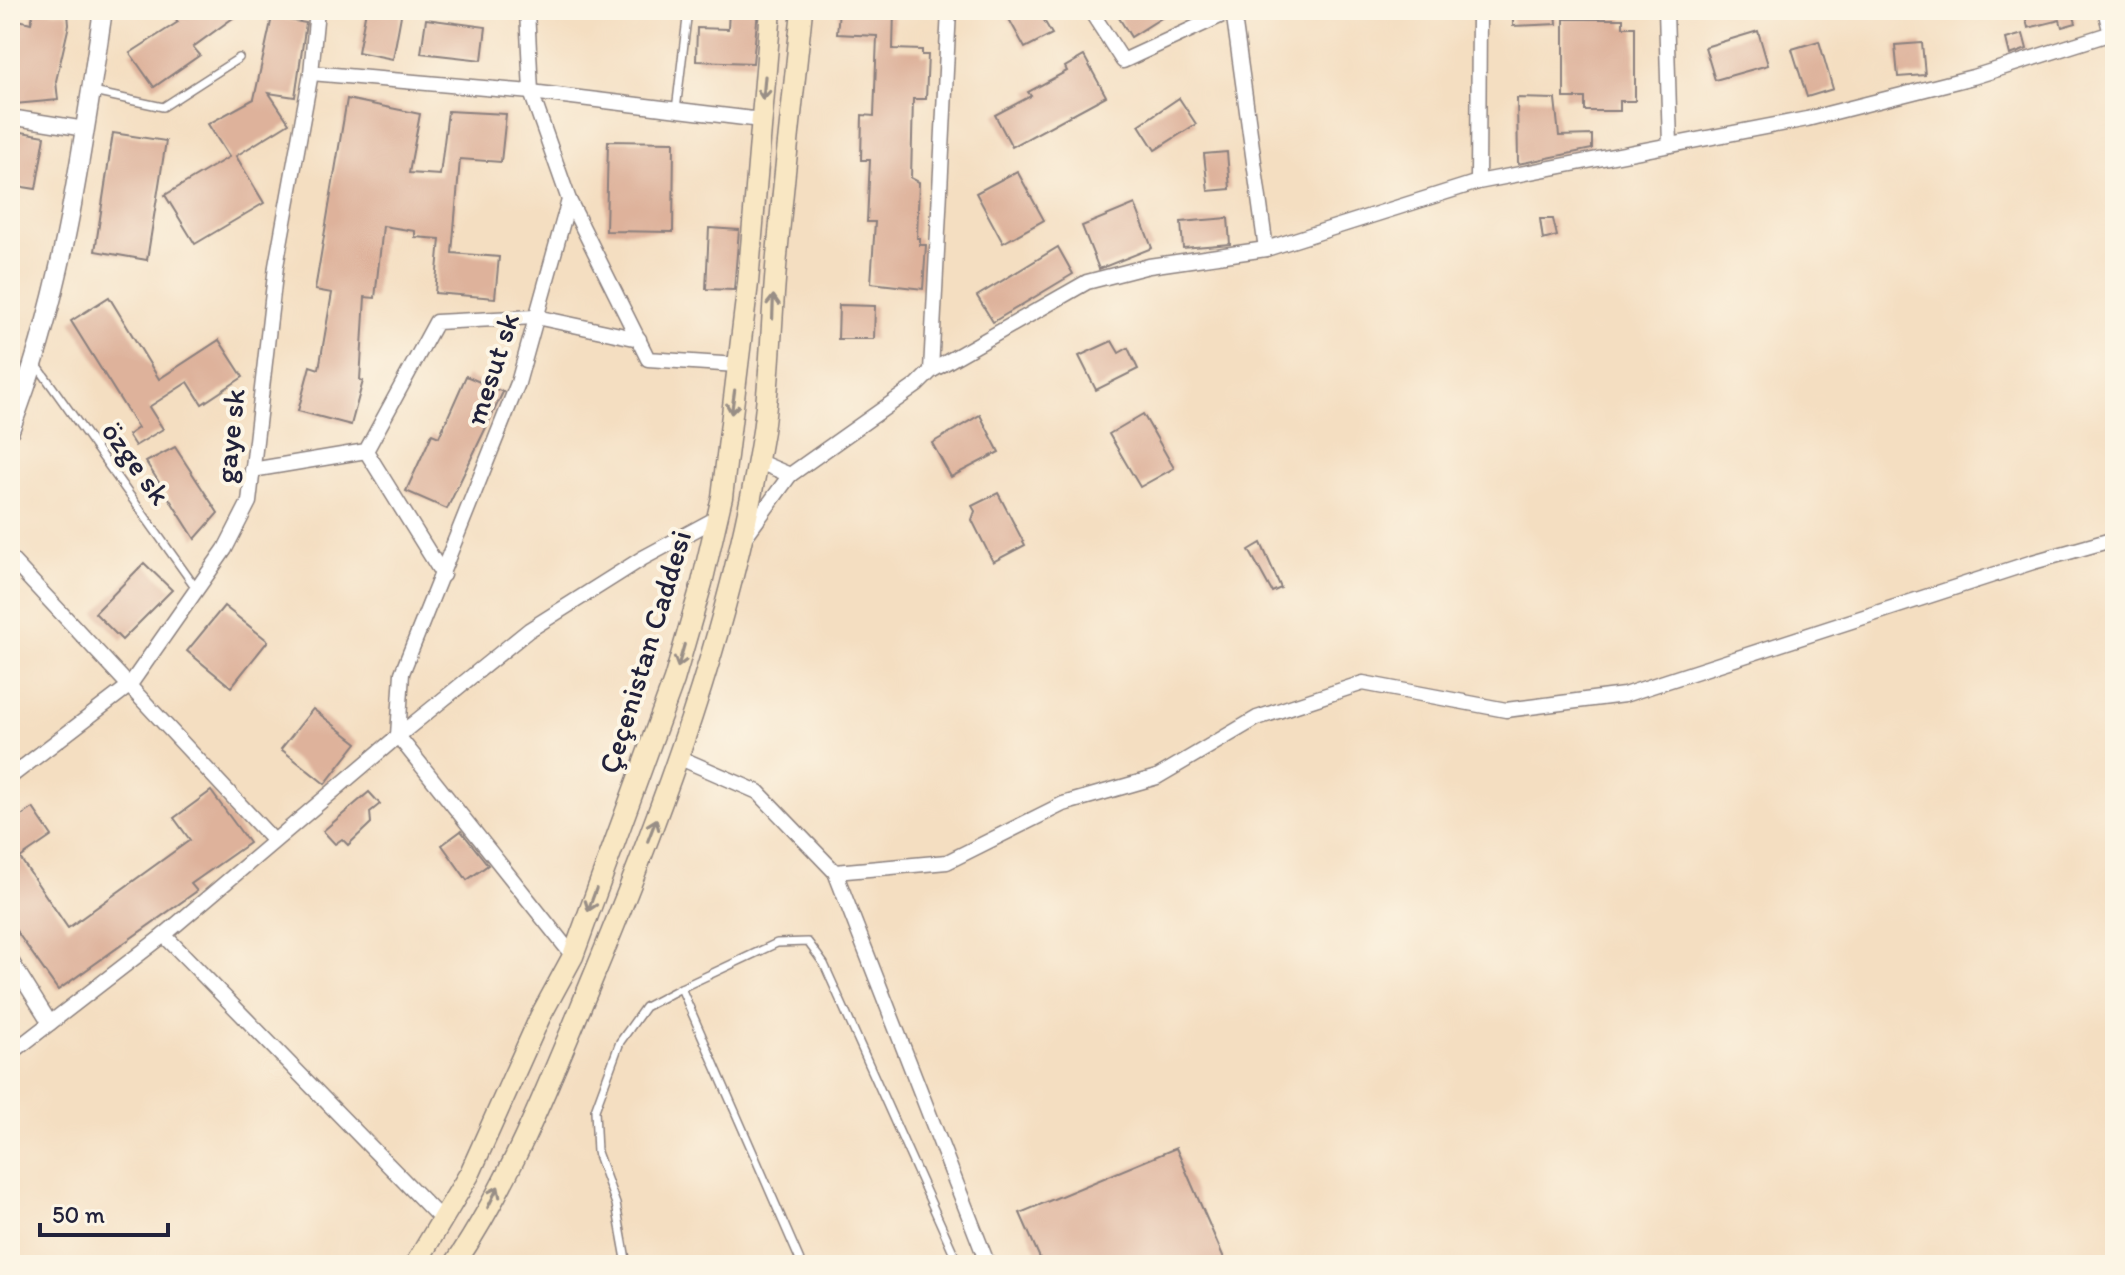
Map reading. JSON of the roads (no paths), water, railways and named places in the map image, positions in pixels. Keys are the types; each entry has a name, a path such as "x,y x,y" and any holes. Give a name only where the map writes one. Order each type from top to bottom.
{"main road":[{"name":"Çeçenistan Caddesi","path":"415,1265 444,1222 470,1173 540,1017 573,956 674,680 717,518 748,283 771,10"},
{"name":"Çeçenistan Caddesi","path":"454,1265 484,1218 553,1072 678,757 706,676 743,540 771,370 774,282 802,10"}],"street":[{"path":"10,430 36,364 85,129 103,10"},
{"name":"gaye sk","path":"10,777 129,686 225,549 249,502 276,266 311,73 317,10"},
{"path":"527,10 531,92 569,200 648,359 737,365"},
{"path":"931,371 949,10"},
{"path":"1090,10 1123,61 1233,10 1266,249"},
{"path":"1478,182 1479,10"},
{"path":"1666,10 1670,145"},
{"path":"743,540 790,475 917,385 931,371 1087,282 1149,266 1266,249 1478,182 1837,111 1973,77 2113,33 2105,10"},
{"path":"311,73 531,92 761,120"},
{"path":"10,117 85,129"},
{"name":"mesut sk","path":"398,736 402,673 518,383 569,200"},
{"path":"366,451 436,322 536,317 639,339"},
{"path":"252,470 366,451"},
{"path":"366,451 443,575"},
{"path":"757,461 790,475"},
{"path":"10,1054 164,935 273,840 529,630 643,558 717,518"},
{"path":"835,872 947,862 1063,804 1157,777 1257,718 1363,683 1506,710 1624,695 2033,562 2115,539"},
{"path":"10,558 273,840"},
{"path":"398,736 573,956"},
{"path":"678,757 758,792 835,872 988,1265"},
{"path":"164,935 444,1222"},
{"path":"10,959 50,1023"}],"lane":[{"path":"676,110 688,10"},
{"path":"91,91 163,107 239,58"},
{"name":"özge sk","path":"36,364 197,590"},
{"path":"627,1265 616,1204 597,1152 595,1110 620,1042 645,1007 777,943 808,942 824,964 959,1265"},
{"path":"681,988 802,1265"}]}
